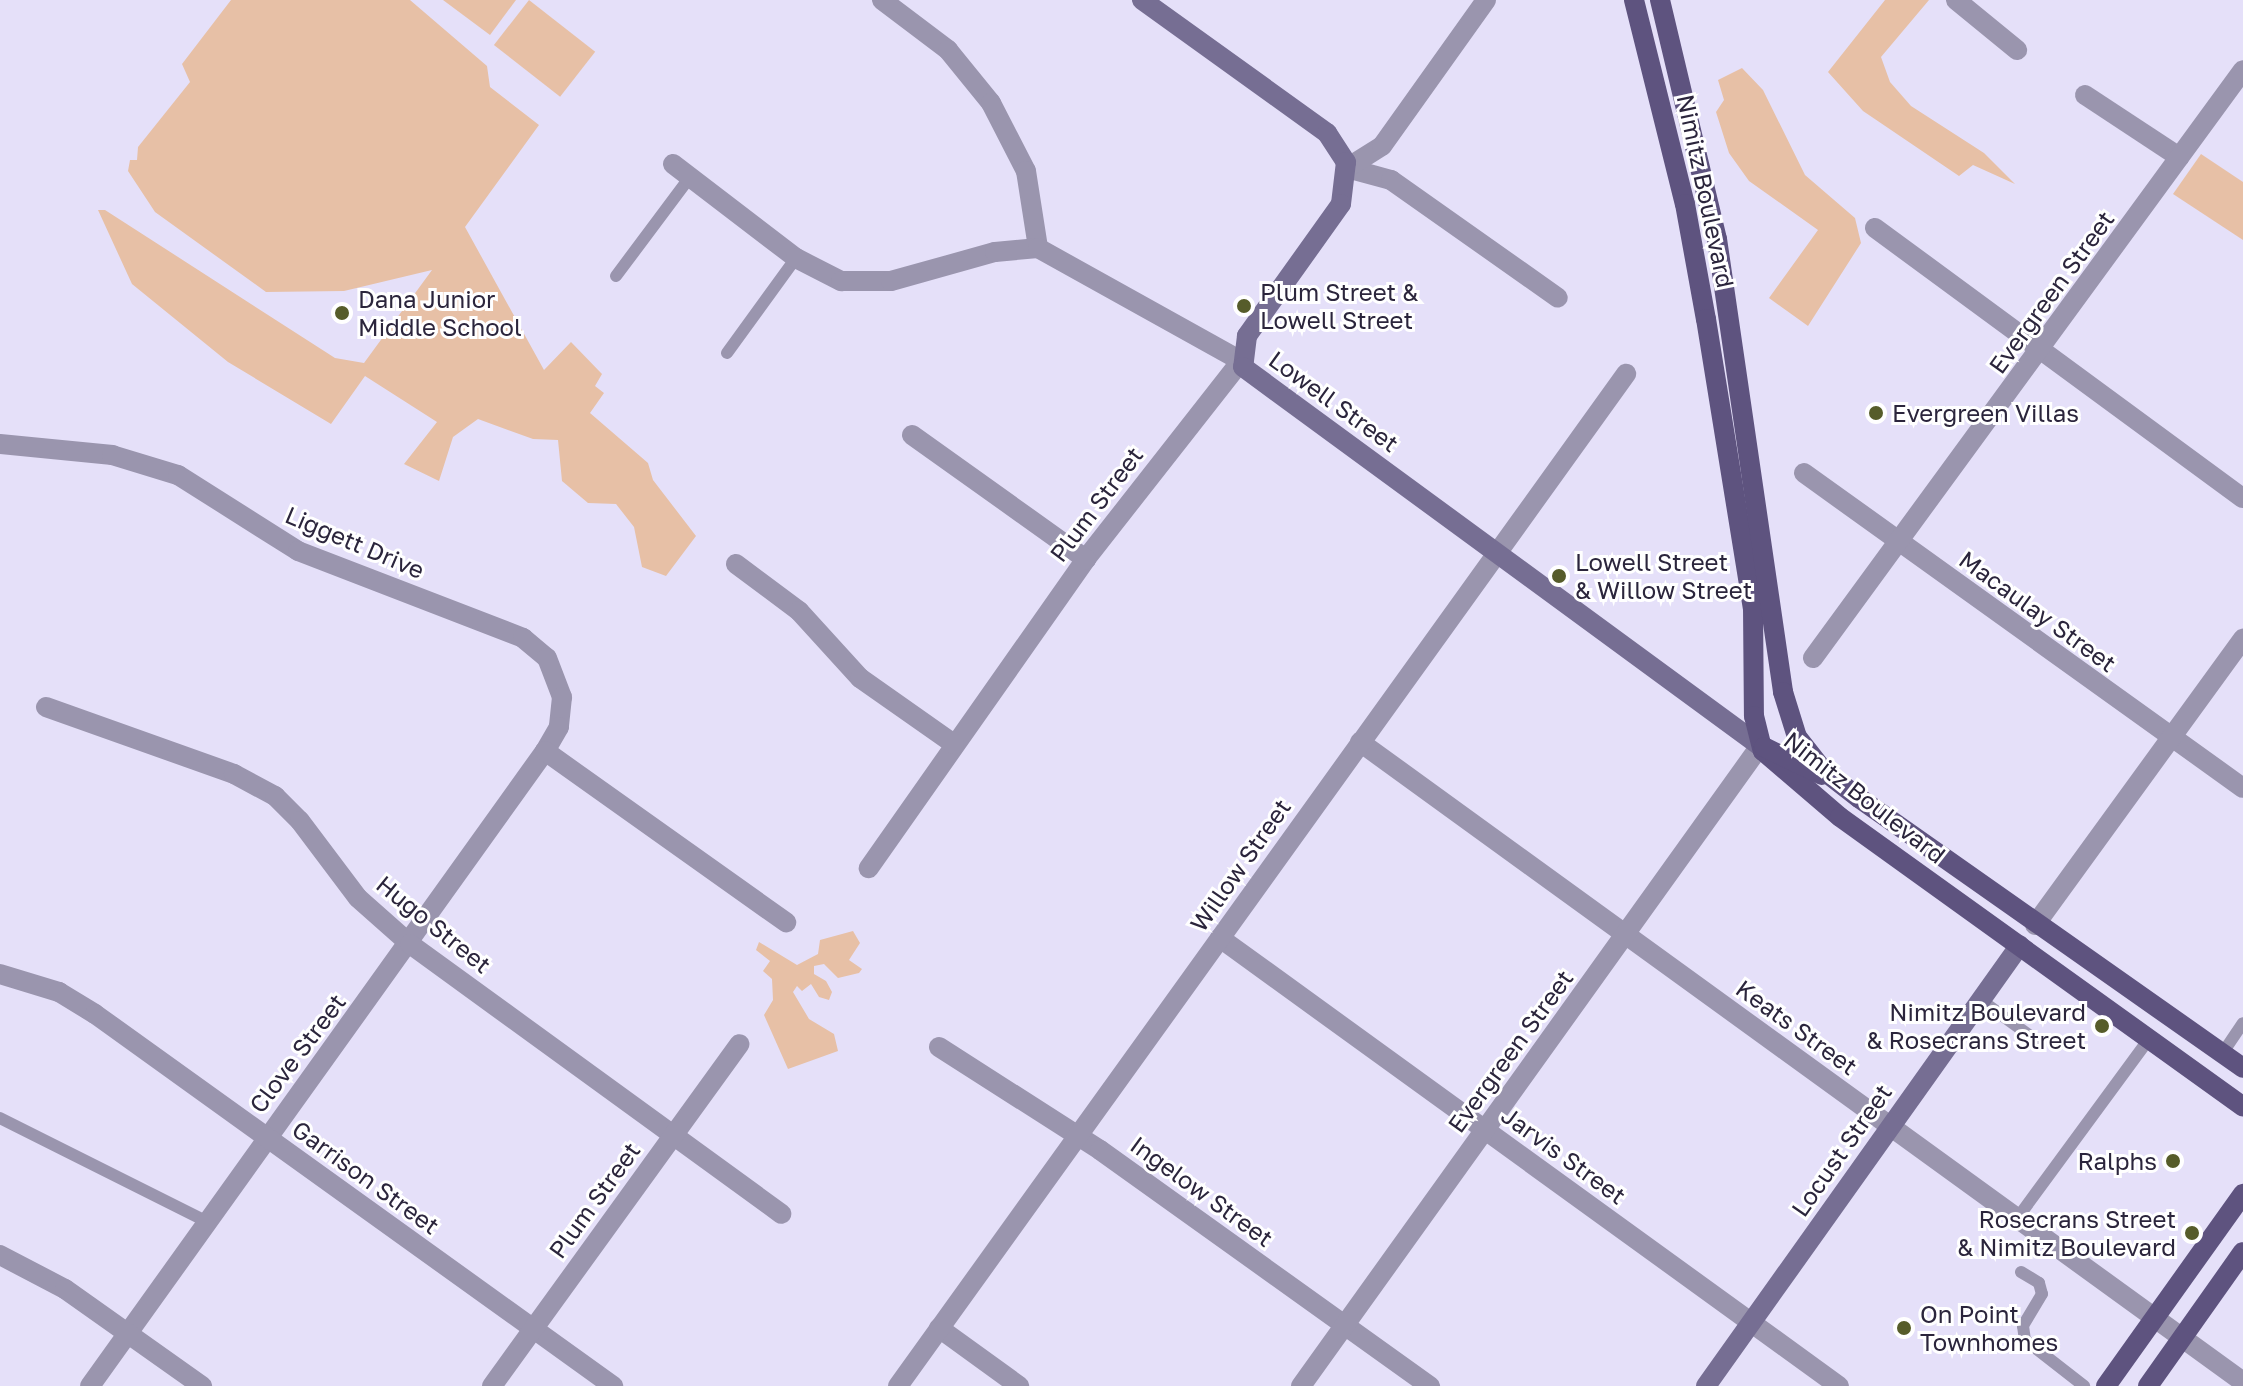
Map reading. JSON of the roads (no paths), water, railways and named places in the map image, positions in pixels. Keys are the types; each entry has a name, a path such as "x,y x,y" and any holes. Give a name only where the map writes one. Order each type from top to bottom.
{"main road":[{"name":"Nimitz Boulevard","path":"1634,0 1665,114 1706,319 1753,608 1754,707 1760,746 1771,762 1840,817 2243,1107"},
{"name":"Nimitz Boulevard","path":"1660,0 1717,239 1784,700 1805,750 1837,782 2035,925 2243,1068"},
{"path":"1760,746 1837,782"},
{"path":"2106,1386 2243,1194"},
{"path":"2148,1386 2243,1252"}],"street":[{"path":"673,164 796,258 841,281 876,283 995,252 1038,248 1026,171 991,103 948,50 882,0"},
{"path":"1142,0 1327,133 1347,168 1391,180 1558,298"},
{"path":"1347,168 1382,146 1470,27 1486,0"},
{"path":"1956,0 2017,50"},
{"name":"Evergreen Street","path":"1813,658 2042,351 2243,70"},
{"path":"2085,95 2179,157"},
{"name":"Plum Street","path":"869,868 1086,559 1241,361 1247,336 1341,204 1347,168"},
{"path":"1875,228 2243,498"},
{"name":"Lowell Street","path":"1038,248 1241,361 1248,371 1498,550 1760,746"},
{"name":"Willow Street","path":"898,1386 1626,374"},
{"path":"912,435 1086,559"},
{"name":"Liggett Drive","path":"0,444 112,455 158,467 198,485 298,551 523,638 547,658 561,690 559,727 545,751"},
{"name":"Macaulay Street","path":"1804,473 2243,788"},
{"path":"736,564 799,611 845,666 954,744"},
{"path":"2035,925 2243,639"},
{"name":"Hugo Street","path":"46,707 256,784 289,808 358,898 410,944 781,1214"},
{"name":"Keats Street","path":"1360,742 2243,1382"},
{"name":"Evergreen Street","path":"1301,1386 1760,746"},
{"path":"545,751 786,922"},
{"name":"Clove Street","path":"90,1386 266,1138 410,944 545,751"},
{"name":"Jarvis Street","path":"1220,938 1839,1386"},
{"name":"Locust Street","path":"1706,1386 1888,1126 2020,945"},
{"name":"Garrison Street","path":"0,974 59,992 95,1014 613,1386"},
{"name":"Plum Street","path":"492,1386 740,1044"},
{"name":"Ingelow Street","path":"939,1047 1079,1136 1430,1386"},
{"path":"0,1255 52,1281 202,1386"},
{"path":"939,1328 1019,1386"}],"lane":[{"path":"616,276 690,177"},
{"path":"727,353 796,258"},
{"path":"1981,1000 2037,1041"},
{"path":"2222,1054 2243,1023"},
{"path":"2016,1220 2149,1039"},
{"path":"0,1118 208,1222"},
{"path":"2021,1272 2039,1283 2042,1294 2023,1326 2025,1340 2084,1386"}],"place":[{"name":"Plum Street & Lowell Street","path":"1244,306"},
{"name":"Dana Junior Middle School","path":"342,313"},
{"name":"Evergreen Villas","path":"1876,413"},
{"name":"Lowell Street & Willow Street","path":"1559,576"},
{"name":"Nimitz Boulevard & Rosecrans Street","path":"2102,1026"},
{"name":"Ralphs","path":"2173,1161"},
{"name":"Rosecrans Street & Nimitz Boulevard","path":"2192,1233"},
{"name":"On Point Townhomes","path":"1904,1328"}]}
